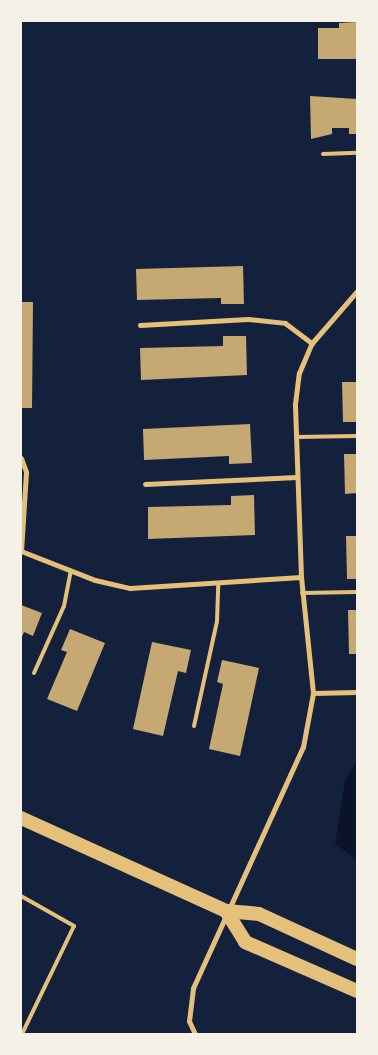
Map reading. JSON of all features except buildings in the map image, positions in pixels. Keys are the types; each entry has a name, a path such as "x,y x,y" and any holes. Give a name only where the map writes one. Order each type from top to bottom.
{"highway":[{"path":"21,818 226,911 259,914 357,959"},
{"path":"226,911 245,942 357,991"}],"street":[{"path":"195,1034 189,1021 193,988 226,911 303,747 313,693 301,577 296,437 299,373 312,343 357,291"},
{"path":"140,325 248,319 285,324 312,343"},
{"path":"21,458 26,472 21,551 71,571 130,588 218,584 301,577"},
{"path":"145,484 297,477"},
{"path":"313,693 357,692"}],"lane":[{"path":"322,154 357,153"},
{"path":"296,437 357,436"},
{"path":"34,673 64,606 71,571"},
{"path":"194,726 217,621 218,584"},
{"path":"302,593 357,592"},
{"path":"21,896 74,926 22,1034"}],"water":[{"path":"357,760 357,859 335,845 345,781"}]}
